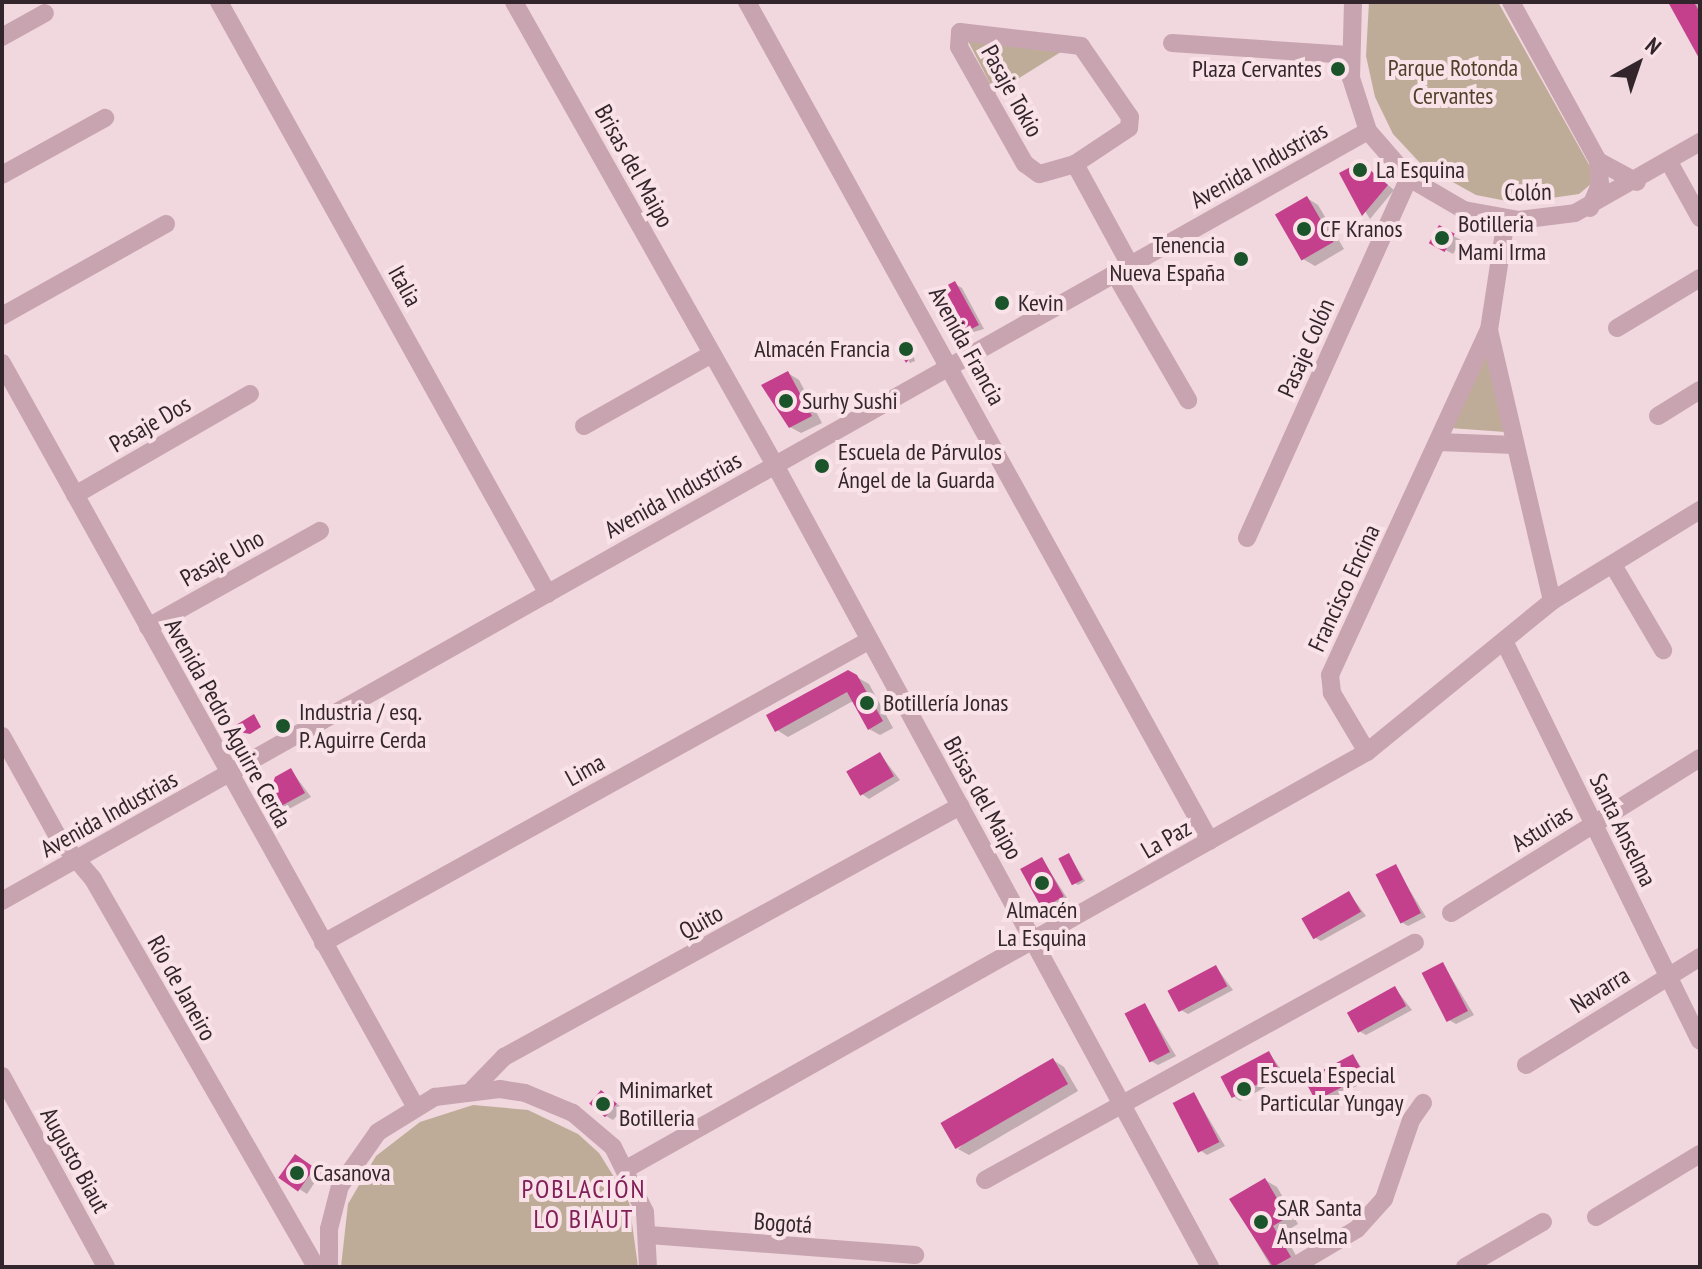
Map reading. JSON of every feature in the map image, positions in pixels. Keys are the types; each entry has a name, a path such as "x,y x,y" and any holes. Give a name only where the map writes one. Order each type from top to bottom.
{"street":[{"name":"Italia","path":"219,2 548,594"},
{"name":"Brisas del Maipo","path":"514,2 775,465 1210,1267"},
{"name":"Avenida Francia","path":"747,2 951,366 1210,841"},
{"path":"1353,2 1349,55 1357,107 1368,131"},
{"path":"1511,2 1598,161 1600,184 1590,208"},
{"path":"2,37 45,13"},
{"name":"Pasaje Tokio","path":"960,32 1070,42 1094,60 1130,117 1129,128 1075,164 1051,175 1039,174 1025,164 959,47 960,32"},
{"path":"1172,43 1349,55"},
{"path":"2,175 105,118"},
{"name":"Avenida Industrias","path":"2,901 1368,131"},
{"name":"Colón","path":"1368,131 1409,178 1454,206 1506,219 1539,220 1590,208 1700,142"},
{"path":"1598,161 1637,182"},
{"path":"1669,162 1700,218"},
{"path":"1075,164 1122,269 1188,400"},
{"name":"Pasaje Colón","path":"1247,538 1409,178"},
{"name":"Francisco Encina","path":"1367,752 1332,693 1330,675 1489,330 1506,219"},
{"path":"2,316 166,224"},
{"path":"1617,328 1700,278"},
{"name":"Francisco Encina","path":"1489,330 1552,601"},
{"path":"584,426 712,354"},
{"name":"Avenida Pedro Aguirre Cerda","path":"2,363 415,1106"},
{"path":"1658,416 1700,390"},
{"name":"Pasaje Dos","path":"75,495 250,394"},
{"path":"1438,442 1515,445"},
{"name":"La Paz","path":"628,1168 1367,752 1552,601 1700,510"},
{"name":"Pasaje Uno","path":"148,627 320,531"},
{"path":"1613,565 1663,650"},
{"name":"Lima","path":"323,943 870,640"},
{"name":"Santa Anselma","path":"1504,641 1700,1041"},
{"name":"Río de Janeiro","path":"2,736 59,839 93,879 316,1267"},
{"name":"Asturias","path":"1451,913 1700,758"},
{"name":"Quito","path":"473,1089 504,1057 960,806"},
{"path":"985,1180 1415,943"},
{"name":"Navarra","path":"1526,1065 1700,957"},
{"name":"Augusto Biaut","path":"2,1076 106,1267"},
{"path":"329,1267 333,1207 350,1167 378,1132 415,1106 473,1089 513,1091 550,1101 594,1128 628,1168 649,1235 648,1267"},
{"path":"1293,1267 1357,1229 1384,1199 1411,1120 1423,1103"},
{"path":"1596,1217 1700,1154"},
{"path":"1465,1267 1543,1222"},
{"name":"Bogotá","path":"649,1235 915,1255"}],"green space":[{"name":"Parque Rotonda Cervantes","path":"1369,2 1498,2 1597,179 1579,194 1517,203 1476,195 1422,165 1393,134 1375,97 1366,56"},
{"path":"968,41 1064,50 995,93"},
{"path":"1486,348 1505,432 1450,428"},
{"path":"473,1105 528,1110 578,1134 599,1153 629,1201 638,1267 341,1267 348,1204 376,1156 420,1122"}],"building":[{"path":"1668,2 1694,2 1700,13 1700,60"},
{"path":"1360,162 1388,185 1362,216 1339,173"},
{"name":"CF Kranos","path":"1307,196 1334,242 1301,260 1275,214"},
{"name":"Botilleria Mami Irma","path":"1439,225 1455,234 1445,252 1429,243"},
{"path":"955,281 979,325 964,333 954,332 933,293"},
{"name":"Almacén Francia","path":"909,340 915,352 906,363 897,346"},
{"name":"Surhy Sushi","path":"788,371 812,416 789,428 761,385"},
{"path":"848,670 857,675 883,721 868,730 847,692 775,732 766,715"},
{"path":"254,714 261,727 250,734 239,732 236,725"},
{"path":"880,752 894,776 860,796 846,772"},
{"path":"291,768 305,793 281,806 271,789 275,777"},
{"path":"1069,853 1083,880 1072,885 1058,858"},
{"name":"Almacén La Esquina","path":"1042,857 1064,896 1042,908 1020,869"},
{"path":"1396,864 1421,913 1400,923 1376,874"},
{"path":"1349,891 1361,912 1313,939 1301,919"},
{"path":"1443,962 1468,1011 1447,1022 1422,973"},
{"path":"1216,965 1227,986 1179,1012 1167,991"},
{"path":"1395,986 1406,1006 1358,1033 1347,1013"},
{"path":"1145,1003 1170,1052 1149,1062 1125,1013"},
{"path":"1269,1051 1280,1072 1232,1098 1220,1077"},
{"path":"1353,1054 1364,1075 1316,1101 1304,1080"},
{"path":"1053,1058 1068,1084 955,1149 940,1123"},
{"name":"Minimarket Botilleria","path":"601,1090 617,1104 605,1117 589,1104"},
{"path":"1194,1092 1219,1142 1198,1153 1173,1103"},
{"name":"Casanova","path":"295,1154 315,1168 298,1192 278,1178"},
{"name":"SAR Santa Anselma","path":"1265,1178 1288,1217 1273,1226 1291,1257 1273,1267 1229,1199"}],"place":[{"name":"Plaza Cervantes","path":"1338,69"},
{"name":"La Esquina","path":"1360,170"},
{"name":"CF Kranos","path":"1304,229"},
{"name":"Botilleria Mami Irma","path":"1442,238"},
{"name":"Tenencia Nueva España","path":"1241,259"},
{"name":"Kevin","path":"1002,303"},
{"name":"Almacén Francia","path":"906,349"},
{"name":"Surhy Sushi","path":"786,401"},
{"name":"Escuela de Párvulos Ángel de la Guarda","path":"822,466"},
{"name":"Botillería Jonas","path":"867,703"},
{"name":"Industria / esq. P. Aguirre Cerda","path":"283,726"},
{"name":"Almacén La Esquina","path":"1042,883"},
{"name":"Escuela Especial Particular Yungay","path":"1244,1089"},
{"name":"Minimarket Botilleria","path":"603,1104"},
{"name":"Casanova","path":"297,1173"},
{"name":"SAR Santa Anselma","path":"1261,1222"}],"district":[{"name":"POBLACIÓN LO BIAUT","path":"584,1204"}]}
